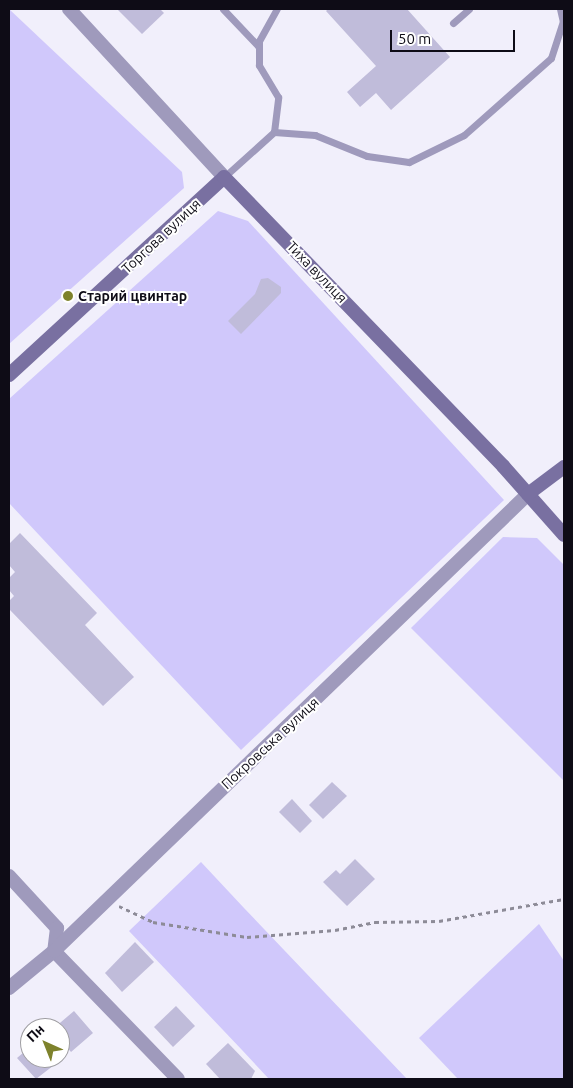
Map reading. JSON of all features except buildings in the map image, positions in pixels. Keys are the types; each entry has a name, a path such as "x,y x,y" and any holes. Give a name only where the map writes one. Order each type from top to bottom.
{"main road":[{"name":"Торгова вулиця","path":"9,375 224,177"},
{"name":"Тиха вулиця","path":"224,177 528,494 564,535"},
{"path":"528,494 564,467"}],"street":[{"name":"Тиха вулиця","path":"70,9 224,177"},
{"name":"Покровська вулиця","path":"9,988 54,951 528,494"},
{"path":"9,876 57,928 54,951 178,1079"}],"lane":[{"path":"223,9 259,47"},
{"path":"224,177 274,132 278,97 259,65 258,41 277,9"},
{"path":"453,23 469,9"},
{"path":"274,132 315,135 367,156 409,162 464,135 551,58 563,22 560,9"}],"path":[{"path":"108,899 132,915 152,922 210,929 247,937 335,930 375,922 440,921 564,899"}],"shaded area":[{"path":"9,9 182,172 184,188 9,344"},
{"path":"218,211 248,221 504,500 241,750 9,503 9,399"},
{"path":"503,537 537,538 564,565 564,781 411,628"},
{"path":"201,862 407,1079 269,1079 129,931"},
{"path":"539,924 564,961 564,1079 458,1079 419,1038"}],"place":[{"name":"Старий цвинтар","path":"68,296"}]}
